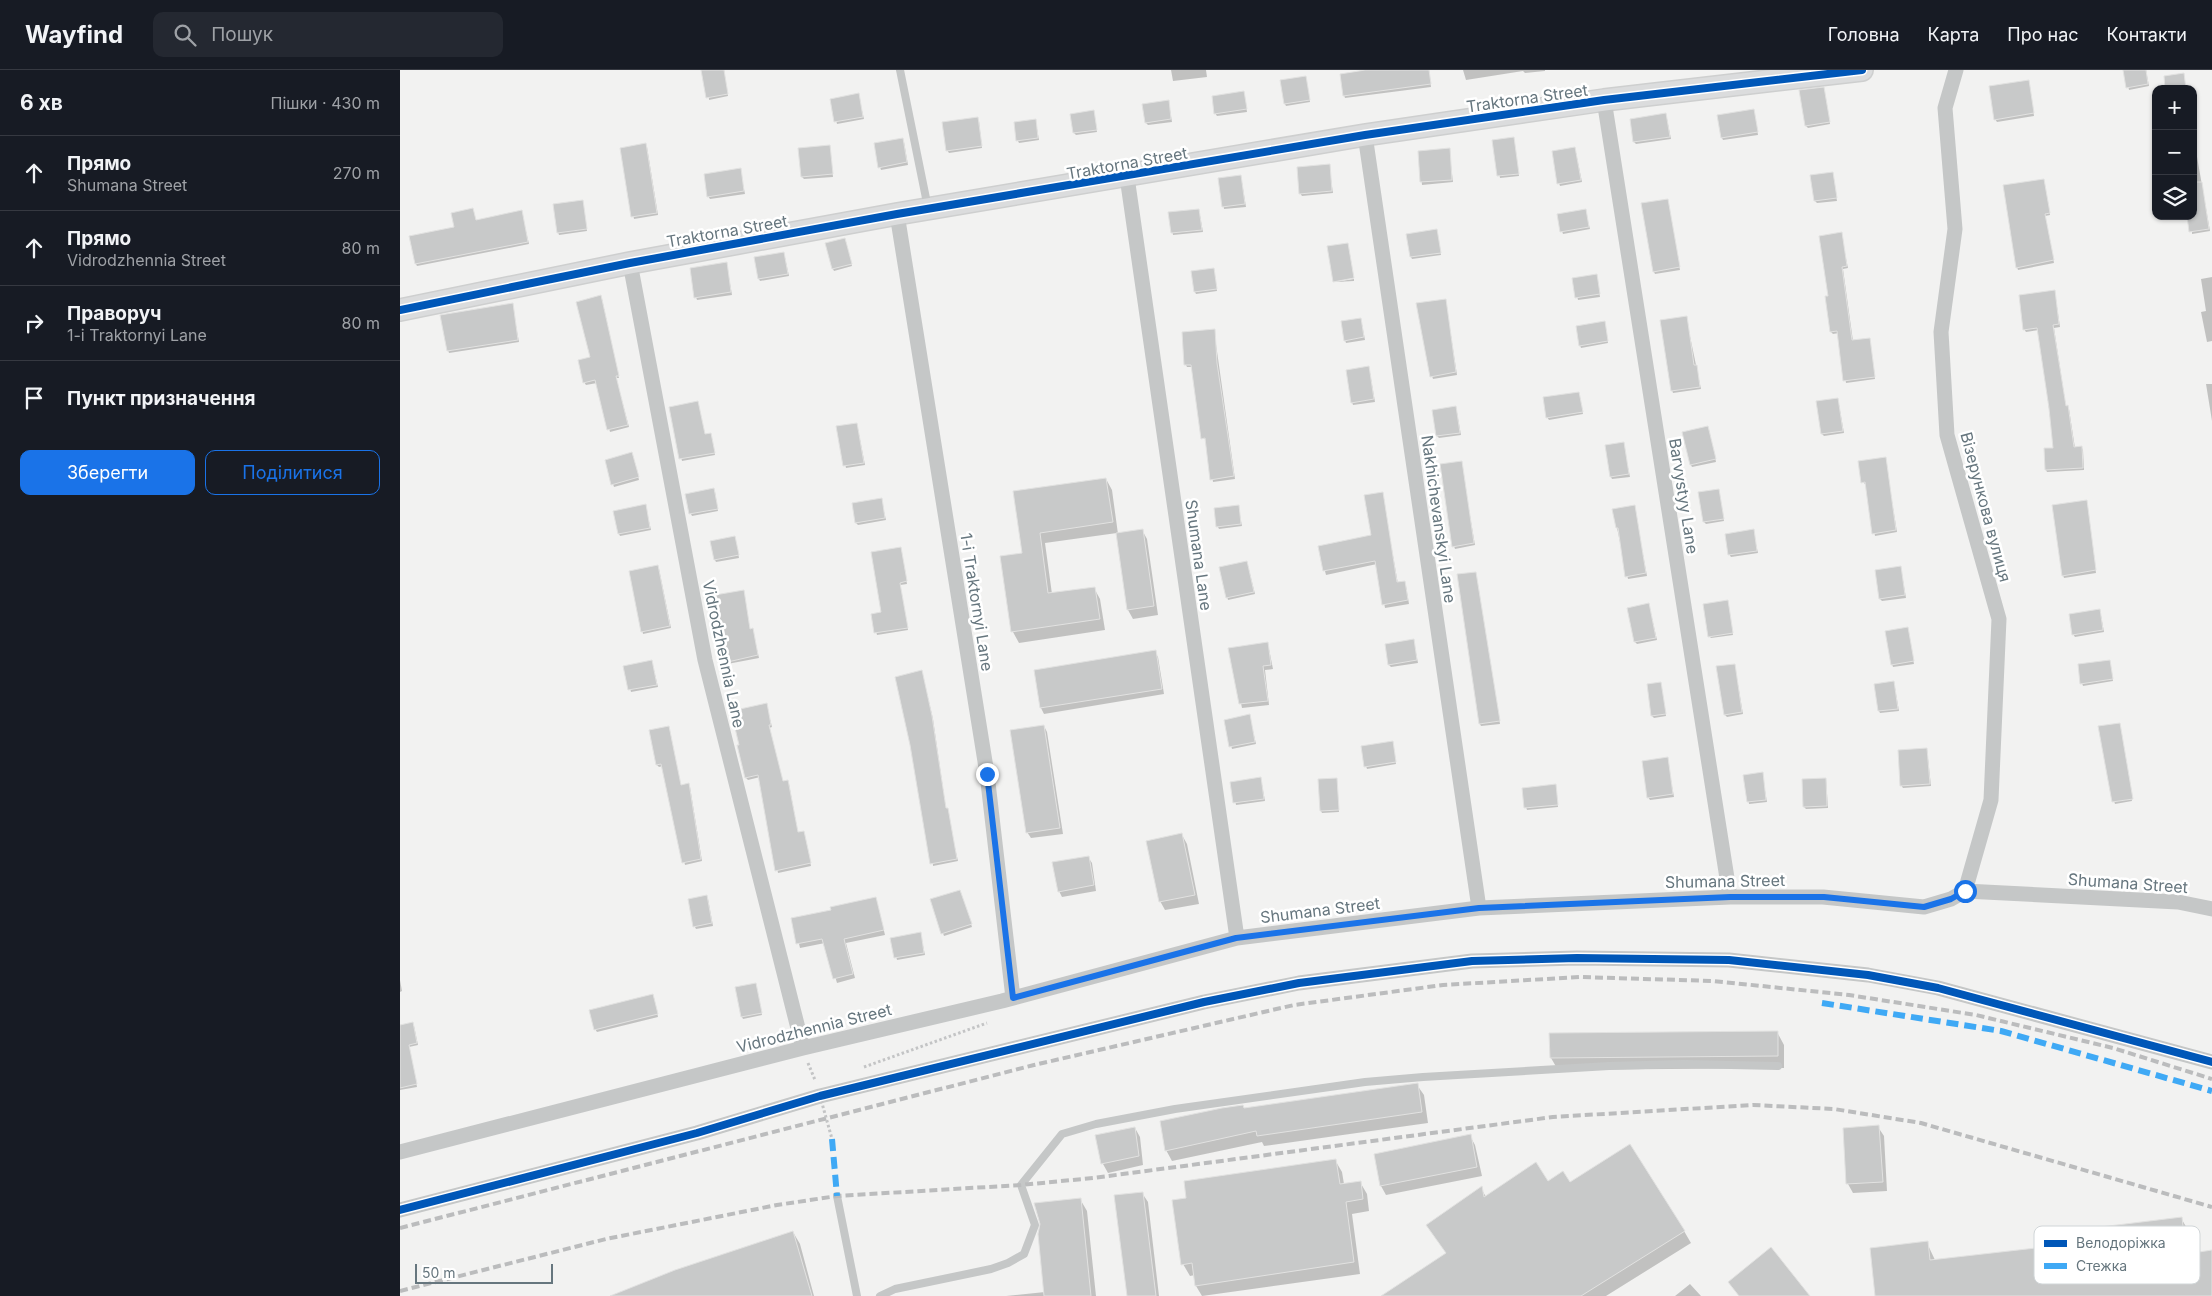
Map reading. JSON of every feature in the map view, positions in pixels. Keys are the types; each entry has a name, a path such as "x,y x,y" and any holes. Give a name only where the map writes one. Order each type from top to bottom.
{"street":[{"name":"Traktorna Street","path":"400,310 630,263 897,214 1127,177 1365,135 1604,100 1862,70"},
{"name":"Візерункова вулиця","path":"1956,70 1945,108 1955,229 1941,332 1947,435 1999,619 1991,800 1965,891"},
{"name":"Barvystyy Lane","path":"1604,100 1730,897"},
{"name":"Nakhichevanskyi Lane","path":"1365,135 1479,908"},
{"name":"Shumana Lane","path":"1127,177 1236,938"},
{"name":"1-i Traktornyi Lane","path":"897,214 987,774 1007,999"},
{"name":"Vidrodzhennia Lane","path":"630,263 705,660 803,1048"},
{"name":"Shumana Street","path":"1236,938 1479,908 1730,897 1824,897 1924,907 1951,899 1965,891 2178,902 2212,908"},
{"name":"Vidrodzhennia Street","path":"400,1152 803,1048 1007,999 1236,938"},
{"path":"400,1210 697,1133 824,1094 1247,992 1399,969 1530,959 1729,960 1876,977 1938,988 2212,1062"}],"lane":[{"path":"900,70 929,209"},
{"path":"880,1296 894,1289 991,1270 1024,1254 1035,1225 1021,1185 1062,1134 1096,1124 1184,1107 1365,1082 1423,1077 1610,1066 1683,1064 1778,1066"},
{"path":"837,1196 857,1296"}],"path":[{"path":"859,1070 867,1065 919,1049 998,1019 1007,999"},
{"path":"803,1048 824,1094 832,1139"}],"building":[{"path":"701,70 724,70 728,94 706,98"},
{"path":"1365,70 1429,70 1431,84 1343,96 1340,74"},
{"path":"2123,70 2146,70 2148,84 2126,88"},
{"path":"2184,73 2186,85 2165,85 2164,76"},
{"path":"1306,76 1310,100 1284,104 1280,80"},
{"path":"2029,80 2034,113 1994,120 1989,86"},
{"path":"1824,87 1830,122 1805,126 1799,90"},
{"path":"1244,91 1247,109 1214,114 1212,96"},
{"path":"859,93 863,117 834,122 830,99"},
{"path":"1169,100 1171,119 1145,123 1142,104"},
{"path":"1754,109 1758,132 1721,138 1717,115"},
{"path":"1094,110 1097,130 1073,133 1070,114"},
{"path":"1666,113 1670,137 1633,142 1630,119"},
{"path":"978,117 982,146 946,151 942,122"},
{"path":"1036,119 1038,138 1016,141 1014,122"},
{"path":"1514,137 1519,174 1497,176 1492,140"},
{"path":"903,138 907,162 878,168 874,143"},
{"path":"646,143 657,213 631,217 620,148"},
{"path":"830,145 833,174 801,177 798,148"},
{"path":"1575,147 1581,180 1557,184 1552,151"},
{"path":"1450,148 1452,180 1420,182 1418,151"},
{"path":"1330,164 1332,191 1299,194 1297,167"},
{"path":"741,168 744,191 707,197 704,174"},
{"path":"1833,172 1837,198 1814,201 1810,175"},
{"path":"1241,175 1245,204 1222,207 1218,178"},
{"path":"2044,179 2050,213 2045,214 2054,260 2016,268 2003,185"},
{"path":"2197,182 2202,182 2209,229 2189,232 2188,220 2197,220"},
{"path":"1668,199 1680,267 1653,272 1641,203"},
{"path":"583,200 587,229 557,233 553,204"},
{"path":"473,208 476,220 522,210 528,242 415,264 409,236 454,227 451,213"},
{"path":"1199,209 1202,230 1171,233 1168,212"},
{"path":"1586,209 1589,227 1560,232 1557,214"},
{"path":"1437,229 1441,253 1410,257 1406,234"},
{"path":"1842,232 1847,266 1842,267 1852,340 1870,338 1875,377 1843,381 1837,331 1830,332 1825,296 1828,296 1819,236"},
{"path":"845,238 852,264 832,269 825,243"},
{"path":"1348,243 1354,278 1333,282 1327,246"},
{"path":"784,252 788,274 758,279 754,257"},
{"path":"727,262 731,292 694,298 690,268"},
{"path":"1214,268 1217,289 1194,292 1191,271"},
{"path":"1597,274 1600,294 1575,298 1572,278"},
{"path":"2055,290 2059,324 2053,325 2074,447 2082,446 2083,468 2045,470 2044,448 2053,448 2049,408 2037,328 2023,330 2019,295"},
{"path":"601,295 619,376 616,376 628,425 607,430 595,380 583,383 578,360 590,357 576,302"},
{"path":"1446,299 1456,372 1430,377 1416,303"},
{"path":"513,303 518,340 447,351 440,315"},
{"path":"1687,316 1694,365 1697,365 1700,387 1671,391 1660,320"},
{"path":"1361,318 1364,337 1344,341 1341,321"},
{"path":"1605,321 1608,341 1579,346 1576,326"},
{"path":"1215,329 1217,363 1234,476 1210,480 1205,438 1201,439 1191,365 1184,365 1182,332"},
{"path":"1369,366 1374,399 1351,403 1346,370"},
{"path":"1579,392 1583,412 1546,418 1543,397"},
{"path":"1838,398 1843,431 1821,434 1816,401"},
{"path":"698,401 705,434 711,433 715,453 679,459 669,407"},
{"path":"1456,406 1460,433 1436,436 1432,410"},
{"path":"857,423 864,463 843,466 836,426"},
{"path":"1708,426 1716,459 1690,465 1682,432"},
{"path":"1624,442 1629,474 1610,477 1605,445"},
{"path":"632,452 639,477 611,485 605,460"},
{"path":"1886,457 1896,530 1872,534 1865,482 1861,483 1858,461"},
{"path":"1462,461 1474,543 1452,547 1440,464"},
{"path":"1106,478 1113,522 1040,533 1048,593 1095,587 1100,619 1011,632 1000,556 1022,553 1013,491"},
{"path":"714,488 718,509 689,514 685,494"},
{"path":"1719,489 1724,519 1703,522 1698,492"},
{"path":"1383,492 1397,582 1405,581 1408,600 1382,605 1375,561 1323,571 1318,546 1371,535 1364,495"},
{"path":"882,498 885,518 855,523 852,503"},
{"path":"2087,500 2096,570 2062,576 2052,505"},
{"path":"646,504 650,528 618,534 613,511"},
{"path":"1239,505 1241,524 1216,527 1214,508"},
{"path":"1635,505 1646,573 1625,577 1618,528 1616,528 1612,509"},
{"path":"1143,529 1154,606 1127,610 1116,533"},
{"path":"1754,529 1757,551 1728,555 1725,534"},
{"path":"735,536 739,555 714,560 710,541"},
{"path":"901,547 907,581 900,583 908,628 874,633 871,614 881,612 871,552"},
{"path":"1247,561 1254,592 1226,598 1219,567"},
{"path":"658,565 670,626 641,632 629,571"},
{"path":"1901,566 1905,595 1879,599 1875,570"},
{"path":"1476,572 1500,721 1479,724 1457,574"},
{"path":"744,590 750,629 753,628 758,655 719,664 709,596"},
{"path":"1728,600 1733,633 1708,637 1703,604"},
{"path":"1649,603 1656,638 1634,642 1627,608"},
{"path":"2100,609 2103,630 2072,635 2069,614"},
{"path":"1908,627 1914,661 1891,665 1885,631"},
{"path":"1414,639 1417,660 1388,665 1385,644"},
{"path":"1268,642 1271,665 1263,666 1268,701 1239,704 1228,648"},
{"path":"1156,650 1162,689 1040,708 1034,670"},
{"path":"652,660 657,685 628,690 623,666"},
{"path":"2110,660 2113,679 2080,684 2078,664"},
{"path":"1735,664 1742,712 1724,715 1716,666"},
{"path":"922,670 932,716 946,808 948,808 957,859 930,864 910,745 895,677"},
{"path":"1894,681 1898,709 1878,711 1874,684"},
{"path":"1661,682 1666,714 1651,716 1647,684"},
{"path":"767,703 771,725 769,725 783,781 788,780 798,832 804,831 811,863 775,871 758,775 745,778 731,711"},
{"path":"1250,714 1255,742 1229,747 1224,720"},
{"path":"2120,723 2133,799 2112,802 2098,726"},
{"path":"1044,725 1060,828 1026,833 1010,730"},
{"path":"669,726 681,785 689,783 701,859 682,863 661,764 656,765 649,730"},
{"path":"1393,741 1396,762 1364,767 1361,746"},
{"path":"1927,748 1930,784 1900,786 1898,750"},
{"path":"1668,757 1673,794 1647,798 1642,761"},
{"path":"1763,772 1766,800 1747,802 1743,775"},
{"path":"1261,777 1264,799 1233,803 1230,782"},
{"path":"1337,778 1339,810 1320,811 1318,779"},
{"path":"1826,778 1827,806 1803,807 1802,779"},
{"path":"1556,784 1558,805 1524,808 1522,788"},
{"path":"1182,833 1195,895 1159,902 1146,841"},
{"path":"1089,856 1094,885 1058,892 1052,862"},
{"path":"960,890 972,924 941,934 930,899"},
{"path":"707,895 712,923 693,927 688,899"},
{"path":"876,897 884,930 844,939 853,974 833,979 822,939 796,944 791,918 831,910 830,907"},
{"path":"921,932 924,953 894,958 890,938"},
{"path":"756,983 762,1013 741,1017 735,987"},
{"path":"653,994 658,1014 594,1030 589,1010"},
{"path":"413,1022 417,1043 409,1045 417,1084 400,1088 400,1025"},
{"path":"1778,1031 1778,1056 1550,1058 1549,1033"},
{"path":"1418,1083 1422,1112 1257,1136 1256,1131 1165,1151 1160,1121 1222,1108 1243,1105 1244,1108"},
{"path":"1879,1125 1883,1182 1846,1184 1843,1128"},
{"path":"1135,1127 1139,1156 1101,1164 1095,1135"},
{"path":"1471,1134 1477,1167 1380,1186 1374,1154"},
{"path":"1630,1144 1685,1231 1581,1296 1381,1296 1446,1253 1426,1225 1482,1186 1484,1197 1536,1162 1548,1181 1563,1171 1570,1182"},
{"path":"1336,1159 1340,1184 1361,1181 1363,1199 1346,1202 1354,1262 1195,1286 1192,1263 1181,1265 1172,1200 1186,1198 1184,1181"},
{"path":"1143,1192 1156,1296 1127,1296 1114,1195"},
{"path":"1081,1198 1091,1296 1044,1296 1038,1234 1040,1224 1034,1203"},
{"path":"2182,1217 2183,1226 2109,1226"},
{"path":"793,1231 812,1296 610,1296 675,1270"},
{"path":"1928,1241 1930,1260 2034,1248 2034,1284 2200,1284 2200,1252 2212,1250 2212,1296 1875,1296 1870,1248"},
{"path":"1771,1247 1810,1296 1739,1296 1728,1282"}],"railway":[{"path":"400,1228 1034,1065 1294,1005 1443,985 1580,977 1713,981 1849,995 1976,1015 2113,1048 2212,1079"},
{"path":"400,1291 606,1239 777,1205 837,1196 1021,1185 1093,1178 1553,1117 1753,1105 1834,1109 1921,1123 2212,1207"}],"marked path":[{"path":"1822,1003 2001,1031 2212,1091"},
{"path":"832,1139 837,1196"}],"cycle path":[{"path":"400,310 630,263 897,214 1365,135 1604,100 1862,70"},
{"path":"400,1210 697,1133 820,1096 1204,1002 1299,983 1472,961 1577,958 1729,960 1868,975 1938,988 2212,1062"}],"route":[{"path":"987,774 1013,998 1236,938 1479,908 1730,897 1824,897 1924,907 1951,899 1965,891"}]}
